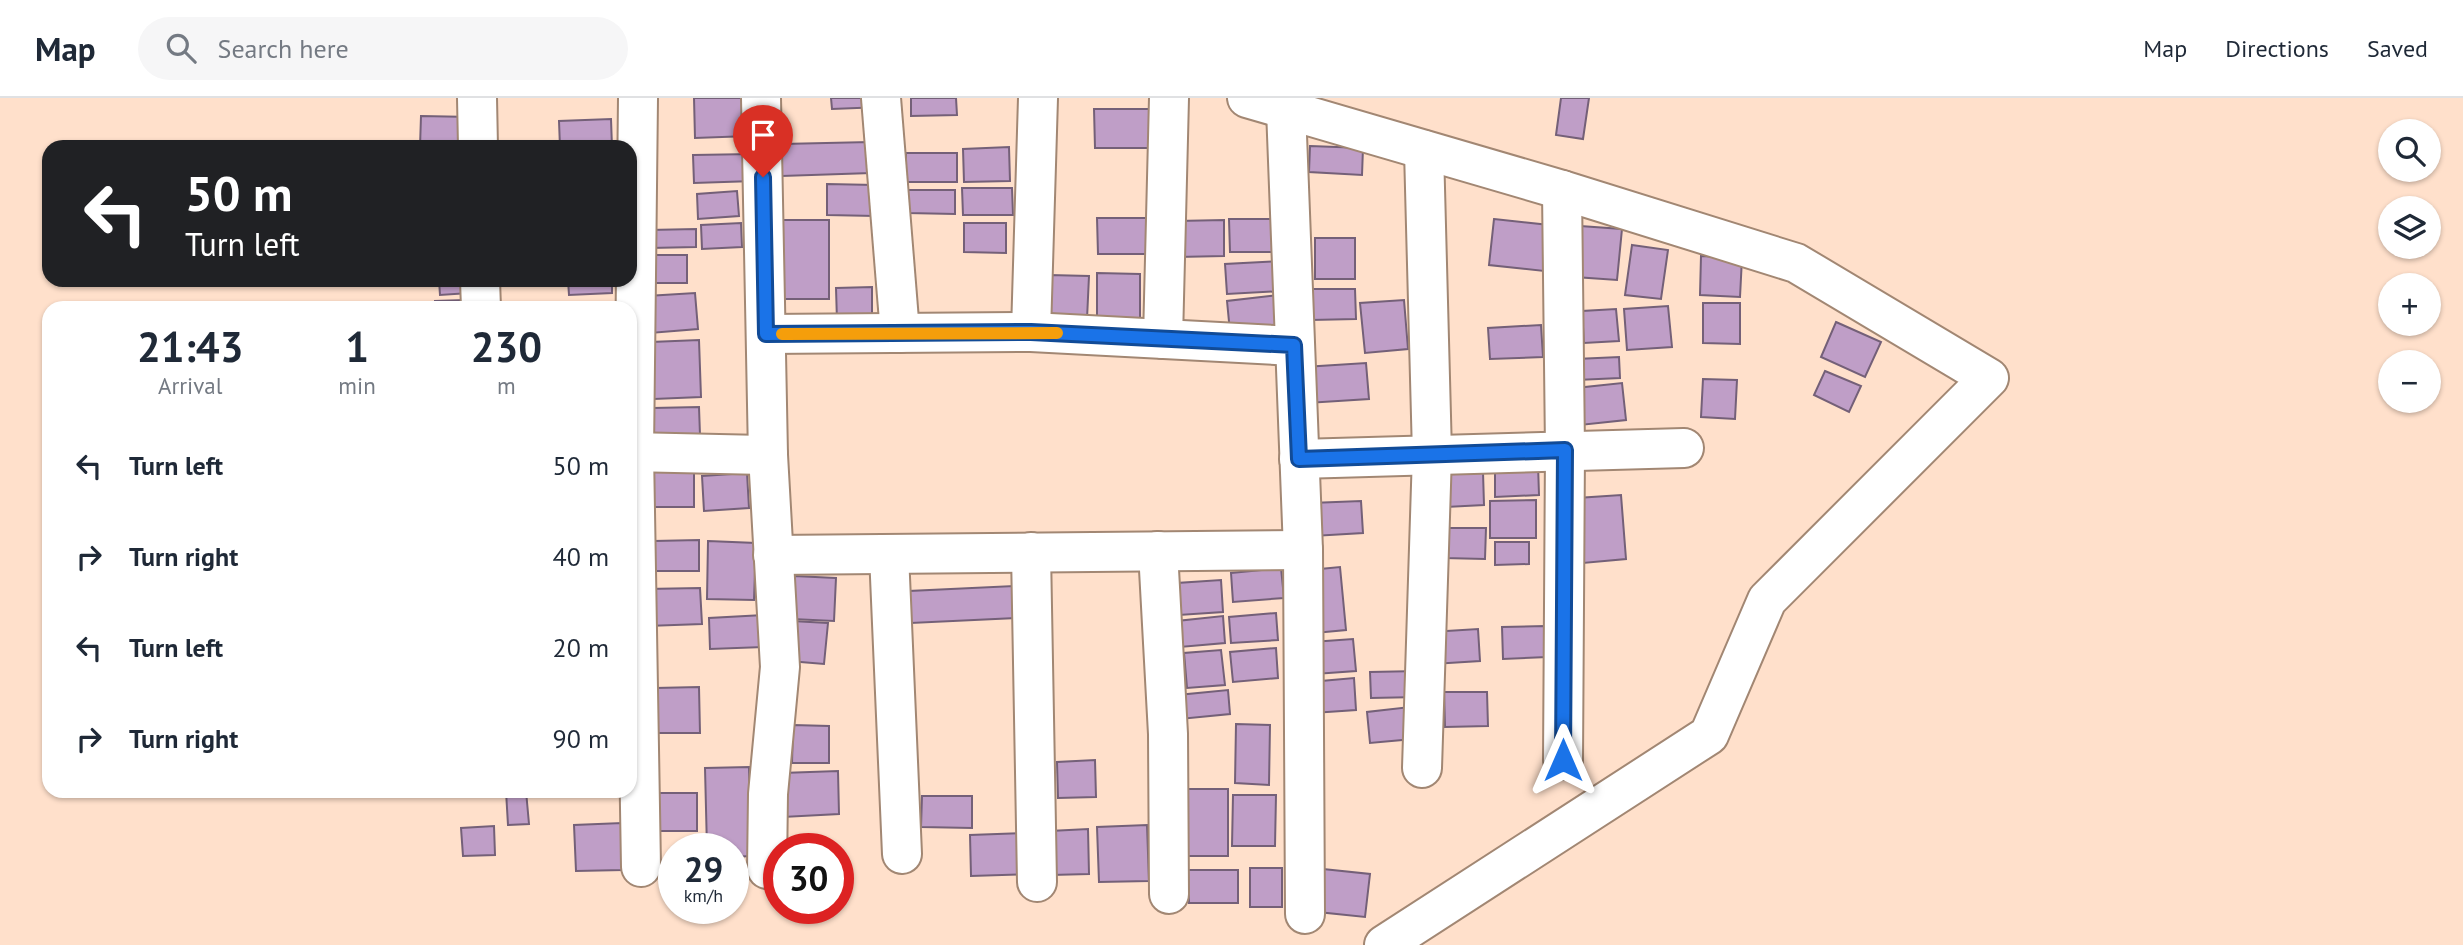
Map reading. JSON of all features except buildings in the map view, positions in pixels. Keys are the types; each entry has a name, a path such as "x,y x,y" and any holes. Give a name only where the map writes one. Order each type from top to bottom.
{"street":[{"path":"477,98 478,140"},
{"path":"637,157 638,98"},
{"path":"761,98 768,455 780,667 768,794 767,833"},
{"path":"881,98 900,333"},
{"path":"1031,332 1038,98"},
{"path":"1163,339 1169,98"},
{"path":"1247,98 1562,190 1796,263 1989,378 1767,600 1709,735 1384,945"},
{"path":"1286,110 1303,550 1305,914"},
{"path":"1422,768 1432,454 1424,150"},
{"path":"1562,190 1565,450 1563,760"},
{"path":"766,334 1031,332 1294,345"},
{"path":"1299,459 1684,448"},
{"path":"637,452 768,455"},
{"path":"773,555 1303,550"},
{"path":"1158,551 1168,734 1169,894"},
{"path":"1031,552 1037,882"},
{"path":"889,554 902,854"},
{"path":"637,683 641,867"}],"slow traffic":[{"path":"782,334 1057,333"}],"route":[{"path":"763,177 766,334 1031,332 1294,345 1299,459 1565,450 1563,760"}]}
